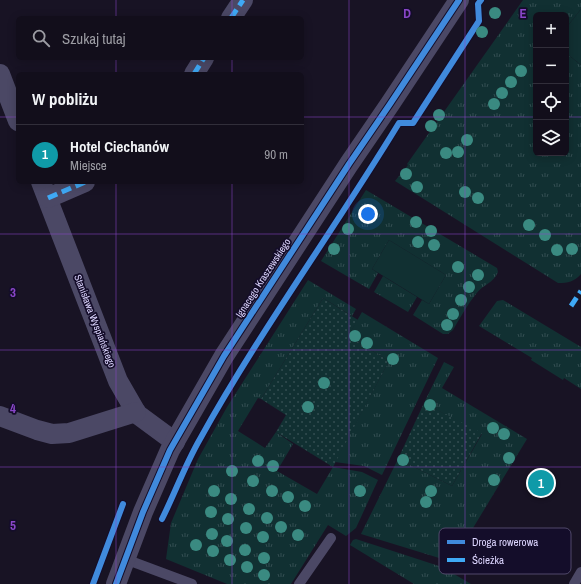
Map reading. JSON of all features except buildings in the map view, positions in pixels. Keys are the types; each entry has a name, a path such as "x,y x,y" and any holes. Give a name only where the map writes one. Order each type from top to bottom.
{"street":[{"path":"232,16 243,0"},
{"name":"Ignacego Kraszewskiego","path":"116,584 143,512 174,442 224,356 349,164 459,0"},
{"path":"195,72 203,60"},
{"path":"0,74 16,116"},
{"path":"44,190 75,184"},
{"name":"Stanisława Wyspiańskiego","path":"44,190 118,381 136,412 174,442"},
{"path":"0,416 52,434 69,434 136,412"}],"lane":[{"path":"299,584 331,538"},
{"path":"125,559 192,584"},
{"path":"574,584 581,572"}],"green space":[{"path":"523,0 581,0 581,9 569,24 569,12 533,12 533,156 569,156 569,55 581,65 581,274 576,279 558,283 395,181 408,165 407,164"},
{"path":"581,9 581,65 569,55 569,24"},
{"path":"366,190 497,268 498,272 494,279 481,288 453,330 448,334 443,334 413,315 422,300 429,304 446,275 389,240 372,269 378,273 369,289 321,261"},
{"path":"389,240 446,275 429,304 372,269"},
{"path":"383,276 417,297 408,312 374,292"},
{"path":"308,280 356,309 352,316 323,298 261,399 258,398 238,431 265,448 276,432 293,444 277,471 317,494 333,467 362,472 378,480 356,528 346,536 328,525 291,584 227,584 166,559 171,523 198,459 227,407"},
{"path":"323,298 358,320 348,336 389,361 333,467 276,432 286,415 261,399"},
{"path":"503,300 581,347 581,389 564,378 563,380 531,360 532,358 479,326 497,301"},
{"path":"362,312 438,358 382,475 364,466 335,462 389,361 348,336"},
{"path":"444,362 454,367 442,388 527,439 473,528 439,528 439,558 361,534 398,459 452,486 482,434 424,403"},
{"path":"424,403 482,433 452,486 398,459"},
{"path":"356,539 439,566 439,574 454,574 471,584 414,584 350,545 353,540"}],"marked path":[{"path":"232,16 243,0"},
{"path":"195,72 203,60"},
{"path":"48,198 80,184"},
{"path":"571,306 581,291"}],"cycle path":[{"path":"116,584 143,512 170,450 224,356 349,164 459,0"},
{"path":"162,519 195,449 247,359 399,123 413,123 479,21 478,4 481,0"},
{"path":"93,584 123,504"}],"place":[{"name":"Hotel Ciechanów","path":"541,483"}]}
